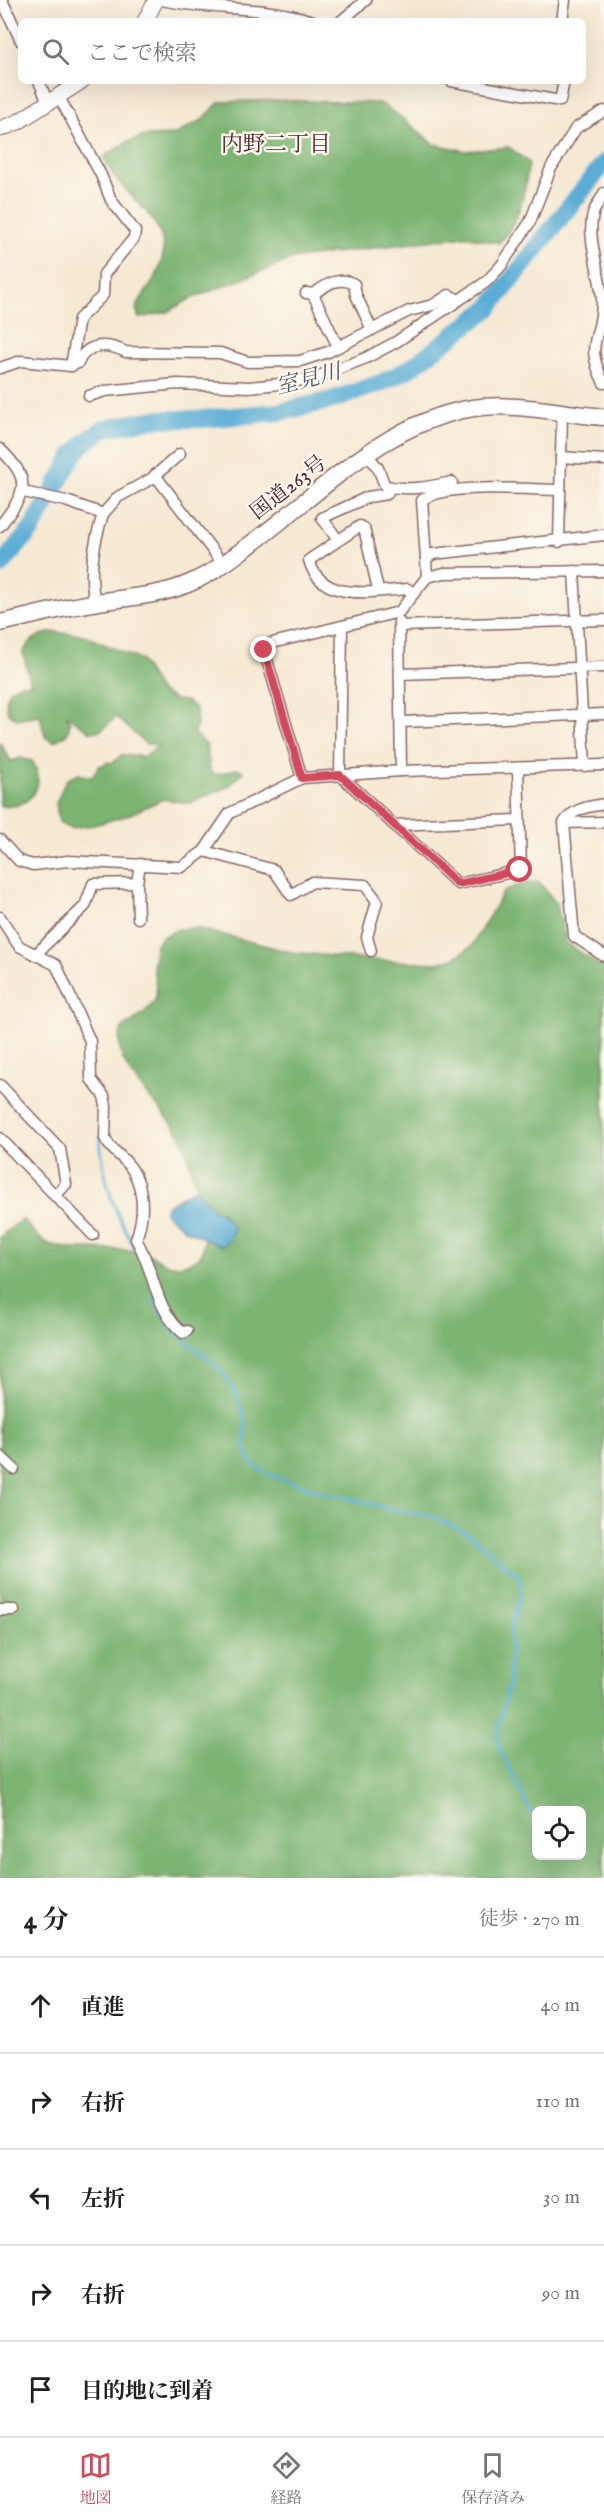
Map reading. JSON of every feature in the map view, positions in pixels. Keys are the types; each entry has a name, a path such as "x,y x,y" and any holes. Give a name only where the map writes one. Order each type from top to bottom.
{"highway":[{"name":"国道263号","path":"0,623 95,602 160,593 191,583 223,564 367,454 411,426 452,412 499,406 604,417"}],"main road":[{"path":"147,18 156,0"},
{"path":"0,129 18,122 78,84"}],"street":[{"path":"2,0 18,35"},
{"path":"162,0 195,7 280,11 303,18"},
{"path":"345,18 366,0"},
{"path":"562,18 565,0"},
{"path":"41,84 101,175 111,200 135,231 134,238 104,274 103,295 79,319 71,366"},
{"path":"467,84 560,101 563,84"},
{"path":"89,396 167,385 211,384 249,387 290,383 325,374 366,358 396,342 486,282 501,266 530,222 551,168 576,128 604,111"},
{"path":"604,193 593,214 599,250 602,302 593,345 594,357 604,383"},
{"path":"338,347 310,293 329,282 349,281 354,284 356,295 372,330"},
{"path":"0,368 21,361 71,366 78,363 82,354 97,346 114,346 126,352 220,353 248,362 300,361 338,347 409,311 433,305 449,295 459,300"},
{"path":"558,542 562,414"},
{"path":"0,449 15,464 25,481 23,492 0,526"},
{"path":"95,602 92,589 92,551 103,514 118,497 154,475 180,454"},
{"path":"367,454 378,468 385,486 422,489 452,482"},
{"path":"561,457 604,460"},
{"path":"154,475 223,564"},
{"path":"338,540 322,518 368,497 387,494 390,487"},
{"path":"427,577 422,500 430,495 456,489 560,490"},
{"path":"23,492 66,501 103,514"},
{"path":"378,590 364,528 360,526 309,560 311,568 328,586 348,593 408,589 413,594"},
{"path":"426,558 433,554 558,542 604,535"},
{"path":"574,571 585,766"},
{"path":"401,771 399,612 427,577 444,573 604,571"},
{"path":"302,778 264,650 268,644 399,612"},
{"path":"399,626 604,620"},
{"path":"342,626 340,775 458,884 520,870 518,768"},
{"path":"401,674 604,667"},
{"path":"401,722 604,714"},
{"path":"0,840 10,853 25,864 50,865 68,861 182,867 204,851 230,813 302,778 401,771 604,765"},
{"path":"604,804 582,808 569,814 564,823 574,936 604,956"},
{"path":"395,825 519,819"},
{"path":"564,823 604,822"},
{"path":"204,851 274,870 291,895 312,882 365,885 377,901 367,937 371,951"},
{"path":"138,918 137,883 140,864"},
{"path":"35,955 85,906 93,884 137,883"},
{"path":"0,917 19,946 56,965 90,1041 91,1079 104,1096 106,1106 105,1138 131,1167 140,1191 142,1214 136,1239 145,1254 163,1311 183,1333 187,1331"},
{"path":"0,1085 60,1149 66,1184 55,1196"},
{"path":"0,1138 93,1235"},
{"path":"0,1456 14,1468"},
{"path":"0,1610 14,1610"}],"green space":[{"path":"273,100 380,103 434,144 466,151 509,147 529,163 523,196 512,226 499,243 465,236 296,258 190,299 167,312 139,318 136,308 156,276 163,257 162,240 156,225 112,172 104,157 125,143 145,136 174,135 202,120 220,102"},
{"path":"54,632 83,635 141,660 159,691 175,700 186,701 196,709 197,725 193,733 206,745 211,774 240,769 243,772 229,786 190,803 163,799 126,816 94,825 71,828 59,822 56,803 66,780 78,774 92,777 98,767 108,762 113,763 121,755 145,756 159,745 146,744 116,717 101,730 91,732 66,715 70,722 68,733 54,742 45,737 40,715 17,719 8,713 6,702 10,689 21,684 31,684 23,653 36,638"},
{"path":"0,743 11,761 21,758 32,761 36,770 37,787 27,800 19,804 0,806"},
{"path":"539,882 556,903 567,943 604,969 604,1878 0,1878 0,1237 22,1219 45,1242 62,1247 139,1251 175,1265 192,1261 201,1254 203,1232 201,1215 184,1144 172,1124 129,1071 122,1057 119,1042 122,1028 140,1016 156,998 154,960 156,944 163,936 179,929 196,928 291,952 371,960 438,963 454,958 471,947 504,891 520,884"}],"water":[{"path":"192,1190 199,1192 214,1210 221,1212 234,1229 226,1244 221,1246 186,1230 165,1213 166,1206"}],"waterway":[{"name":"室見川","path":"0,566 32,529 73,456 85,442 106,428 155,419 201,419 280,412 332,400 381,383 409,369 489,308 604,163"},
{"path":"94,1095 99,1098 101,1109"},
{"path":"100,1137 104,1170 111,1197 137,1252"},
{"path":"154,1297 168,1324 178,1335 211,1361 230,1383 243,1412 245,1447 251,1462"},
{"path":"253,1464 267,1474 319,1491 395,1510 432,1516 469,1534 520,1577 521,1592 511,1629 509,1684 497,1743 532,1814"}],"district":[{"name":"内野二丁目","path":"276,143"}],"route":[{"path":"264,650 302,778 340,775 458,884 520,870"}]}
